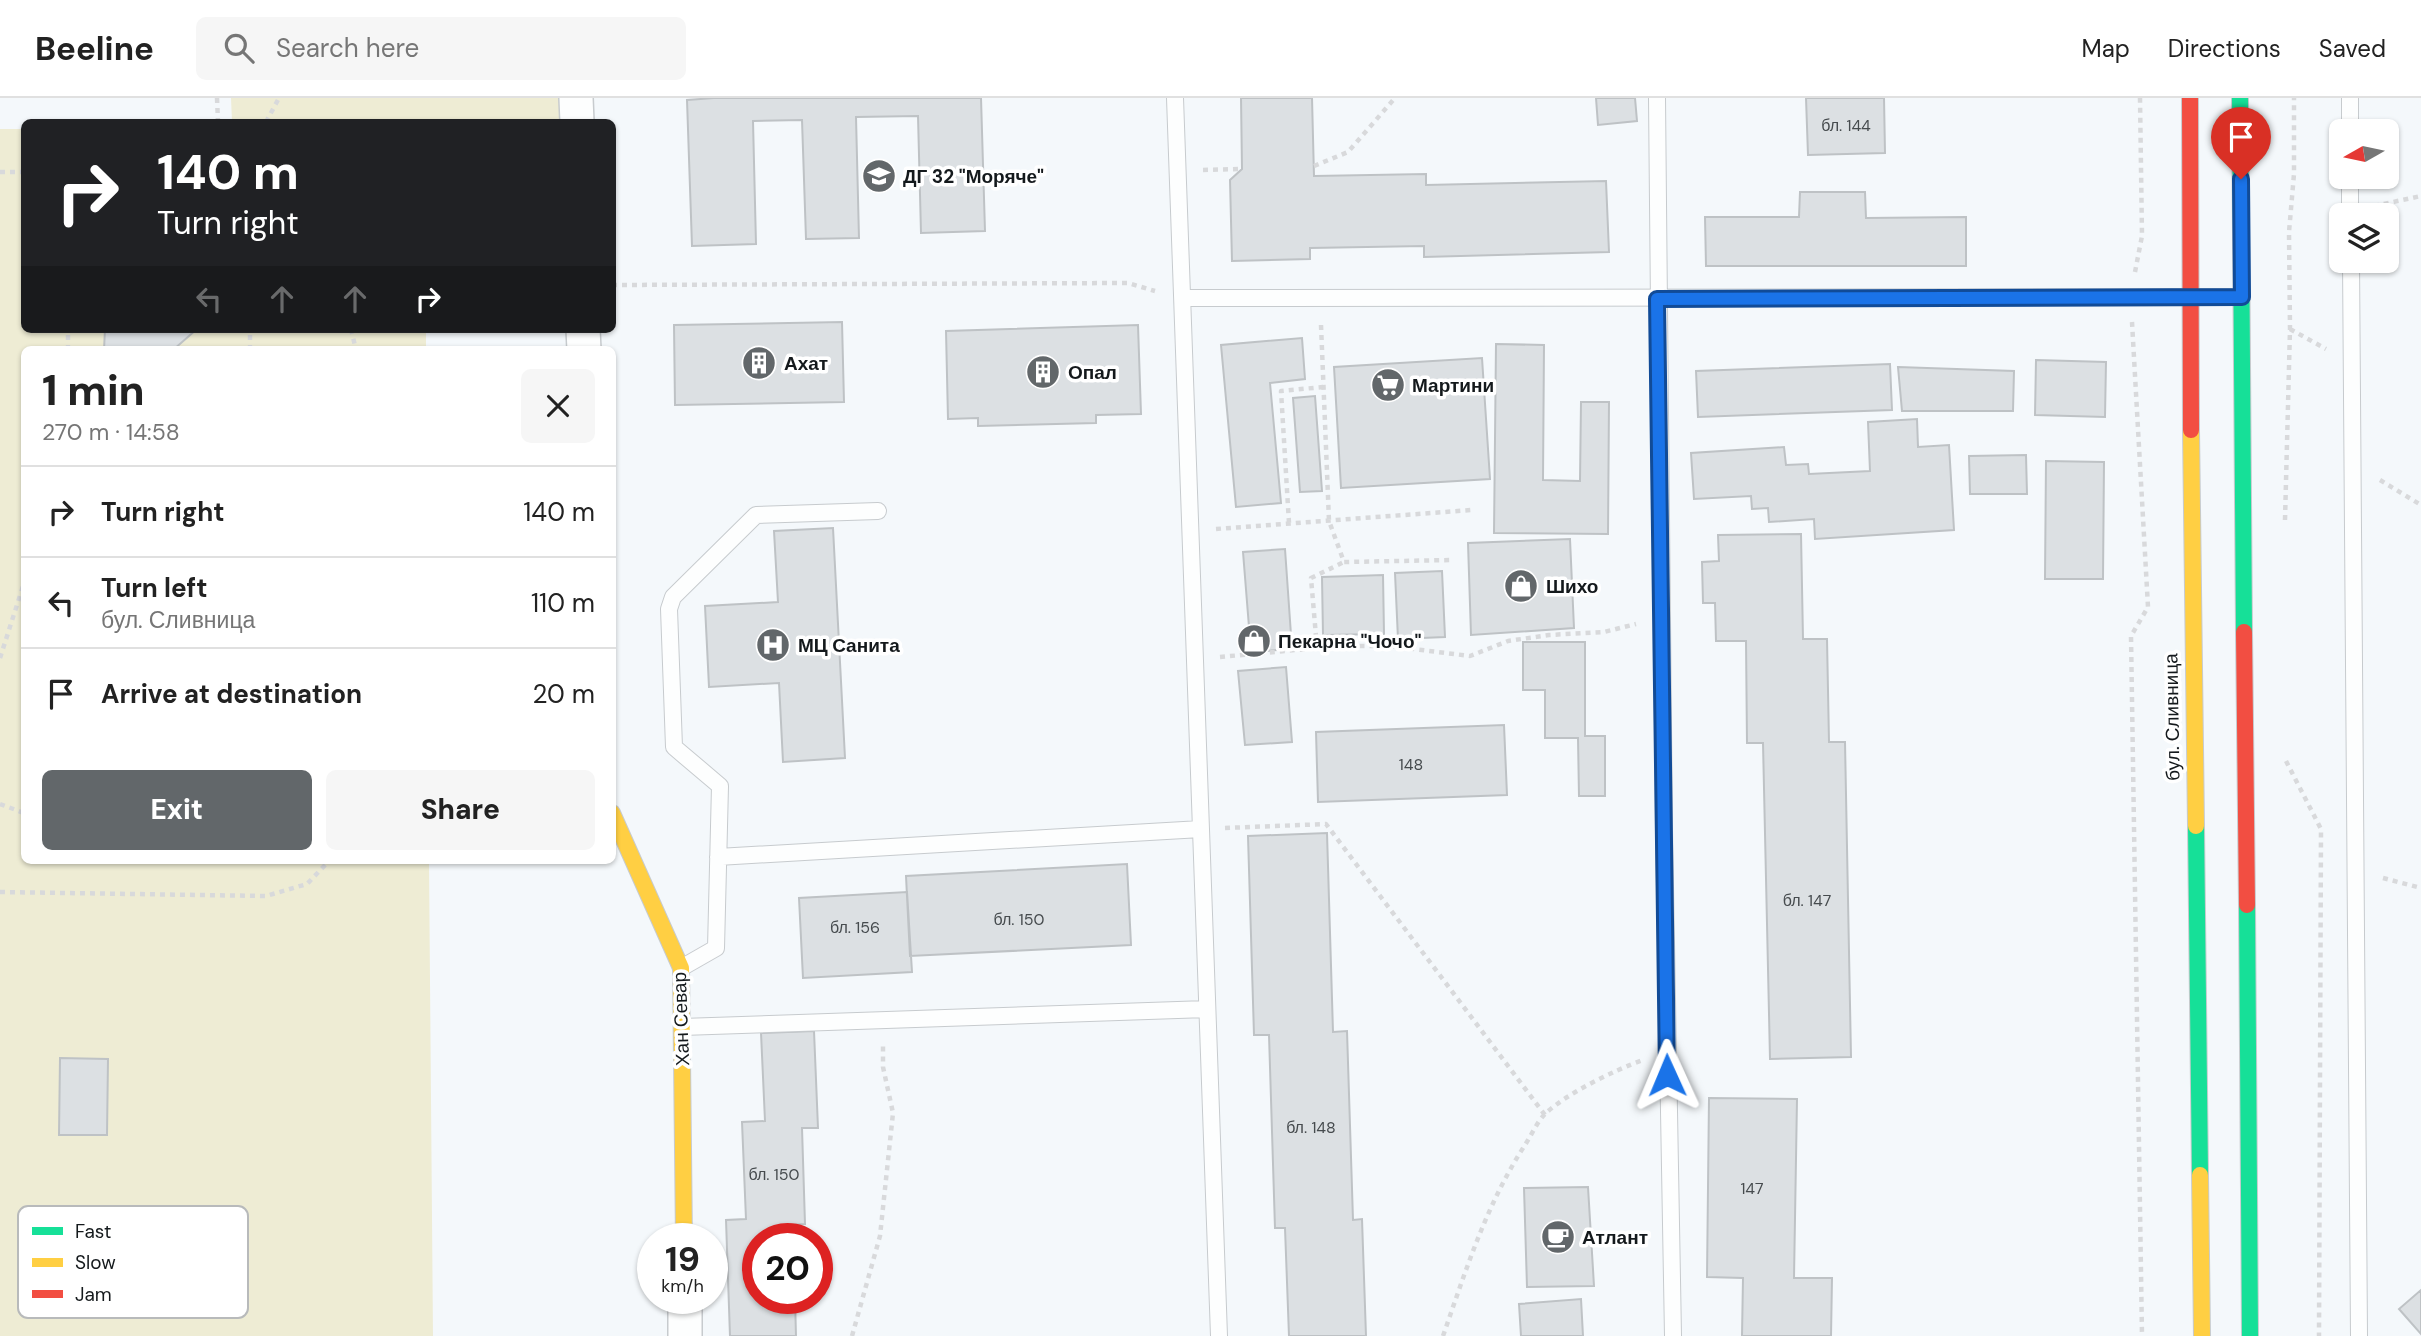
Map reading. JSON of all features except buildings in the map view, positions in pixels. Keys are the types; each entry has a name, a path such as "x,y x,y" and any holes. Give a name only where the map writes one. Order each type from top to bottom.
{"main road":[{"name":"бул. Сливница","path":"2190,98 2189,298 2202,1336"},
{"path":"2240,98 2250,1336"},
{"name":"Хан Севар","path":"616,822 681,968 684,1223"}],"street":[{"path":"576,98 577,119"},
{"path":"684,1314 685,1336"}],"lane":[{"path":"1175,98 1219,1336"},
{"path":"1657,98 1661,618 1673,1336"},
{"path":"2350,98 2350,119"},
{"path":"2351,273 2359,1336"},
{"path":"1183,298 2242,297"},
{"path":"681,968 716,948 720,786 674,747 669,609 673,597 756,515 878,511"},
{"path":"718,857 1201,829"},
{"path":"682,1027 1207,1009"}],"path":[{"path":"217,98 218,119"},
{"path":"268,119 278,98"},
{"path":"1314,166 1348,152 1395,98"},
{"path":"2140,98 2141,236 2130,299 2148,607 2130,636 2142,1336"},
{"path":"2285,524 2290,329 2289,232 2294,174 2294,98"},
{"path":"1178,170 1242,169"},
{"path":"0,172 21,172"},
{"path":"2389,203 2421,195"},
{"path":"616,285 1128,283 1183,298"},
{"path":"1319,299 1329,521 1344,562"},
{"path":"2290,329 2351,364"},
{"path":"1289,523 1281,391 1323,387"},
{"path":"2352,464 2421,505"},
{"path":"1191,531 1471,510"},
{"path":"1317,648 1311,578 1344,562 1453,560"},
{"path":"0,658 21,592"},
{"path":"1195,659 1317,648 1389,646 1470,656 1508,641 1549,635 1604,632 1661,618"},
{"path":"2284,759 2322,829 2319,1336"},
{"path":"0,804 21,812"},
{"path":"1201,829 1326,824 1545,1115"},
{"path":"0,892 266,896 307,884 326,864"},
{"path":"2382,877 2421,888"},
{"path":"852,1336 880,1236 893,1113 883,1066 883,1020"},
{"path":"1443,1336 1471,1251 1490,1206 1545,1115 1618,1069 1667,1052"}],"shaded area":[{"path":"231,98 560,98 560,119 232,119"},
{"path":"0,129 21,129 21,333 426,333 426,346 21,346 21,864 429,864 433,1336 0,1336"}],"traffic: fast":[{"path":"2240,98 2244,632"},
{"path":"2196,826 2200,1175"},
{"path":"2247,905 2250,1336"}],"traffic: slow":[{"path":"2191,430 2196,826"},
{"path":"616,822 681,968 684,1223"},
{"path":"2200,1175 2202,1336"}],"traffic: jam":[{"path":"2190,98 2191,430"},
{"path":"2244,632 2247,905"}],"place":[{"name":"ДГ 32 \"Моряче\"","path":"879,176"},
{"name":"Ахат","path":"759,363"},
{"name":"Опал","path":"1043,372"},
{"name":"Мартини","path":"1388,385"},
{"name":"Шихо","path":"1521,586"},
{"name":"Пекарна \"Чочо\"","path":"1254,641"},
{"name":"МЦ Санита","path":"773,645"},
{"name":"Атлант","path":"1558,1237"}],"route":[{"path":"1667,1075 1657,299 2242,297 2241,179"}]}
